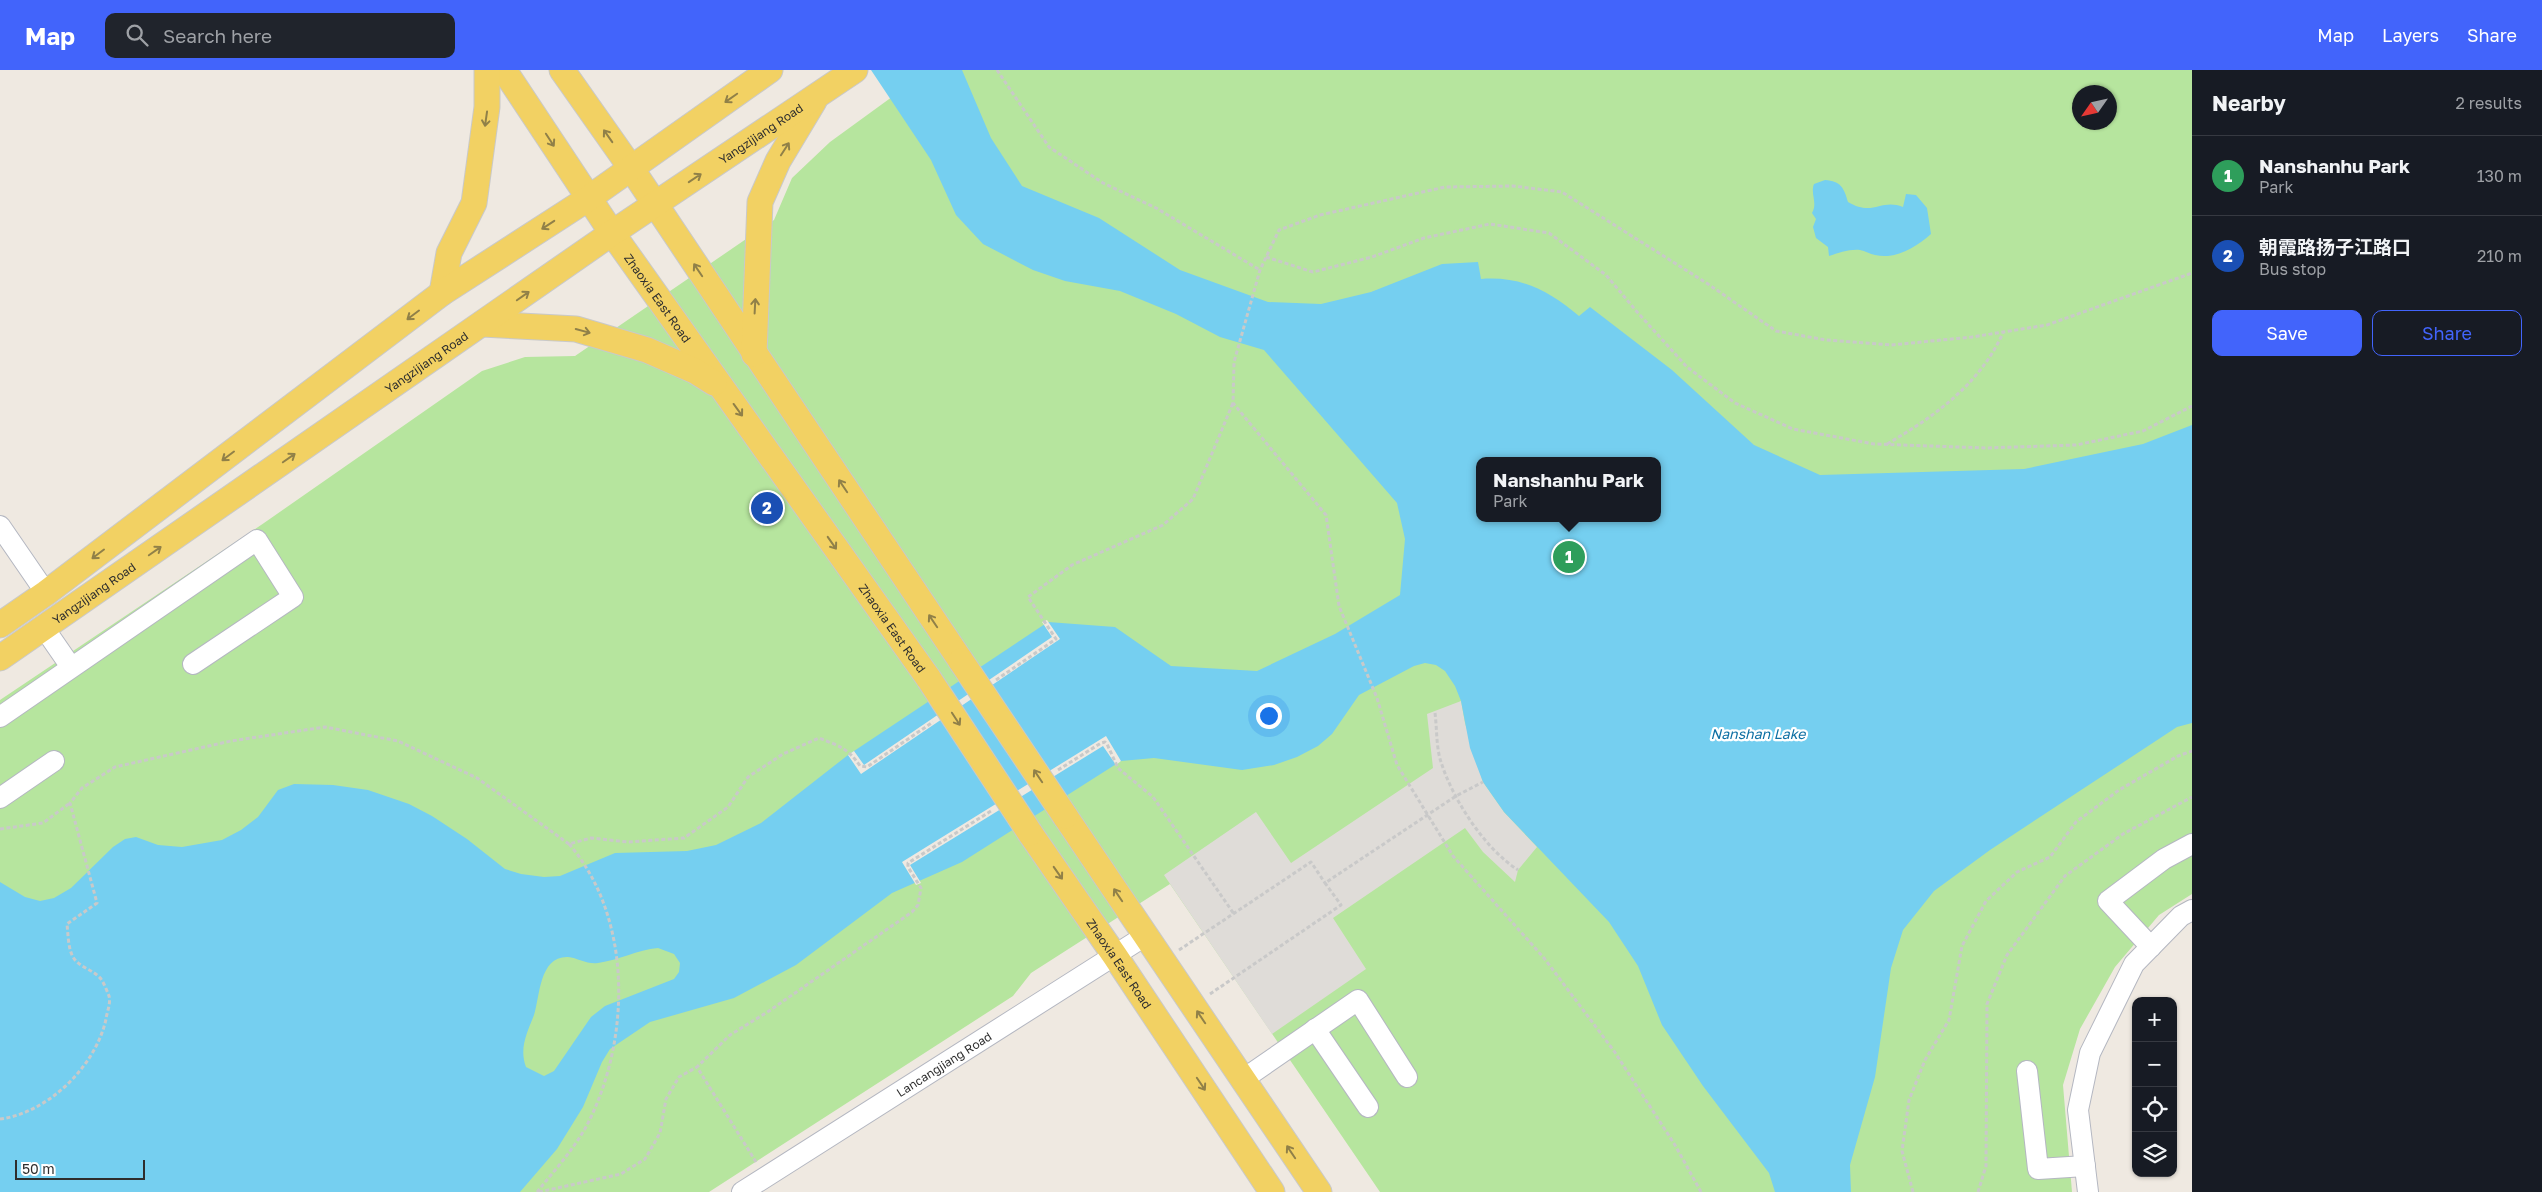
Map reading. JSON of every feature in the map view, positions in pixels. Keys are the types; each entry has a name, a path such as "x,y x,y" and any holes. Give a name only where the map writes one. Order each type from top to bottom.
{"main road":[{"path":"442,293 449,253 474,203 487,107 487,70"},
{"name":"Zhaoxia East Road","path":"504,70 612,233 929,679 1030,833 1116,956 1272,1192"},
{"path":"562,70 630,168 1319,1192"},
{"path":"0,624 46,593 442,293 589,198 770,70"},
{"name":"Yangzijiang Road","path":"0,658 612,233 855,70"},
{"path":"754,354 760,202 778,161 818,95"},
{"path":"482,324 576,328 647,350 695,371 722,389"}],"street":[{"path":"0,526 46,593"},
{"path":"0,717 257,540 293,596 193,664"},
{"path":"44,628 71,667"},
{"path":"0,798 54,761"},
{"path":"2150,947 2108,901 2164,859 2192,844"},
{"path":"2088,1192 2078,1110 2090,1053 2134,964 2180,916 2192,910"},
{"name":"Lancangjiang Road","path":"742,1192 1146,936"},
{"path":"1242,1080 1358,1000 1407,1077"},
{"path":"1315,1029 1368,1107"},
{"path":"2027,1070 2038,1169 2085,1166"}],"path":[{"path":"997,70 1049,147 1103,183 1156,208 1260,270"},
{"path":"995,680 1056,639 1028,597 1072,565 1163,525 1193,499 1234,403 1234,362 1260,270 1279,230 1320,215 1445,187 1513,186 1562,192 1708,284 1776,331 1826,340 1891,345 2047,325 2192,273"},
{"path":"1266,257 1313,272 1372,257 1424,238 1490,224 1549,233 1606,275 1687,367 1735,403 1793,430 1886,444 1986,448 2076,445 2142,431 2192,406"},
{"path":"1886,444 1923,423 1960,392 1992,357 2003,332"},
{"path":"1234,403 1326,515 1339,606 1376,698 1397,765 1453,856 1544,958 1614,1051 1675,1145 1701,1192"},
{"path":"1435,713 1441,762 1456,796 1486,842 1518,870"},
{"path":"569,844 591,838 628,842 684,838 728,807 748,778 783,754 819,738 843,747 851,752 860,766 867,767 939,718"},
{"path":"0,829 43,823 70,803 82,788 114,767 231,741 325,727 398,741 477,778 569,844 584,861 602,896 611,925 617,961 617,1023 601,1091 587,1125 538,1192"},
{"path":"1051,774 1101,743 1105,742 1108,744 1118,768 1153,797 1234,914"},
{"path":"1913,1192 1902,1151 1909,1100 1925,1060 1949,1020 1962,946 1986,901 2017,872 2050,857 2076,822 2119,790 2178,756 2192,751"},
{"path":"1325,883 1456,796 1483,782"},
{"path":"1978,1192 1986,1166 1987,1004 2007,955 2065,876 2123,834 2192,797"},
{"path":"0,1119 9,1118 40,1105 64,1086 88,1062 103,1033 110,998 101,979 77,962 71,954 67,924 97,903 70,803"},
{"path":"538,1192 621,1174 645,1159 660,1133 666,1099 679,1077 697,1067 730,1035 769,1011 912,912 918,905 921,888 908,867 908,863 992,811"},
{"path":"1162,961 1311,862 1341,905 1193,1006"},
{"path":"697,1067 766,1177"}],"green space":[{"path":"929,70 2192,70 2192,894 2159,915 2115,967 2080,1029 2063,1085 2072,1192 1380,1192 1170,884 1031,973 1013,996 709,1192 0,1192 0,700 264,523 482,371 525,357 575,356 774,220 792,178 830,142"}],"shaded area":[{"path":"1461,701 1465,723 1483,782 1504,812 1537,847 1518,870 1515,882 1483,852 1465,828 1333,918 1366,969 1272,1034 1164,875 1256,812 1291,863 1433,768 1427,714"}],"water":[{"name":"Nanshan Lake","path":"871,70 962,70 991,138 1022,186 1099,218 1180,270 1268,302 1321,304 1371,292 1442,264 1478,262 1481,279 1509,280 1534,287 1557,299 1579,316 1590,307 1672,370 1754,445 1820,475 2024,469 2143,444 2192,425 2192,723 2177,727 1990,850 1934,891 1903,930 1891,968 1875,1077 1850,1165 1851,1192 1775,1192 1769,1173 1703,1086 1662,1025 1638,966 1609,922 1504,812 1483,782 1470,748 1461,701 1455,686 1445,671 1436,665 1425,663 1414,666 1359,695 1332,734 1318,746 1297,757 1274,765 1242,770 1154,758 1121,761 962,862 892,893 796,965 734,998 650,1022 610,1049 602,1062 583,1107 557,1149 520,1192 0,1192 0,882 25,897 40,901 54,898 71,888 113,847 125,839 136,837 158,845 182,847 222,840 241,830 258,817 278,790 294,784 333,785 368,790 409,804 432,816 467,839 505,869 521,874 544,877 560,876 615,853 687,851 716,845 761,823 848,755 1048,622 1115,627 1171,666 1257,671 1335,634 1400,595 1405,539 1397,503 1264,350 1220,337 1176,314 1120,291 1065,281 1033,270 983,244 956,215 931,160","holes":["658,948 674,954 680,963 679,972 674,979 605,1006 591,1017 554,1071 544,1076 526,1067 523,1053 525,1041 534,1015 542,979 551,963 558,958 568,957 590,963 598,963"]},
{"path":"1825,180 1835,182 1841,186 1848,202 1864,208 1889,205 1903,207 1906,194 1916,195 1927,208 1931,234 1912,248 1890,256 1875,255 1862,250 1856,250 1829,256 1828,247 1816,238 1813,227 1816,219 1812,213 1814,209 1814,184"}],"pier":[{"path":"1047,620 1060,639 861,774 848,755 854,751 864,765 1052,637 1042,622"},
{"path":"1106,736 1121,761 1116,765 1103,746 910,865 921,883 916,885 902,862"}],"place":[{"name":"朝霞路扬子江路口","path":"767,508"},
{"name":"Nanshanhu Park","path":"1569,557"}]}
